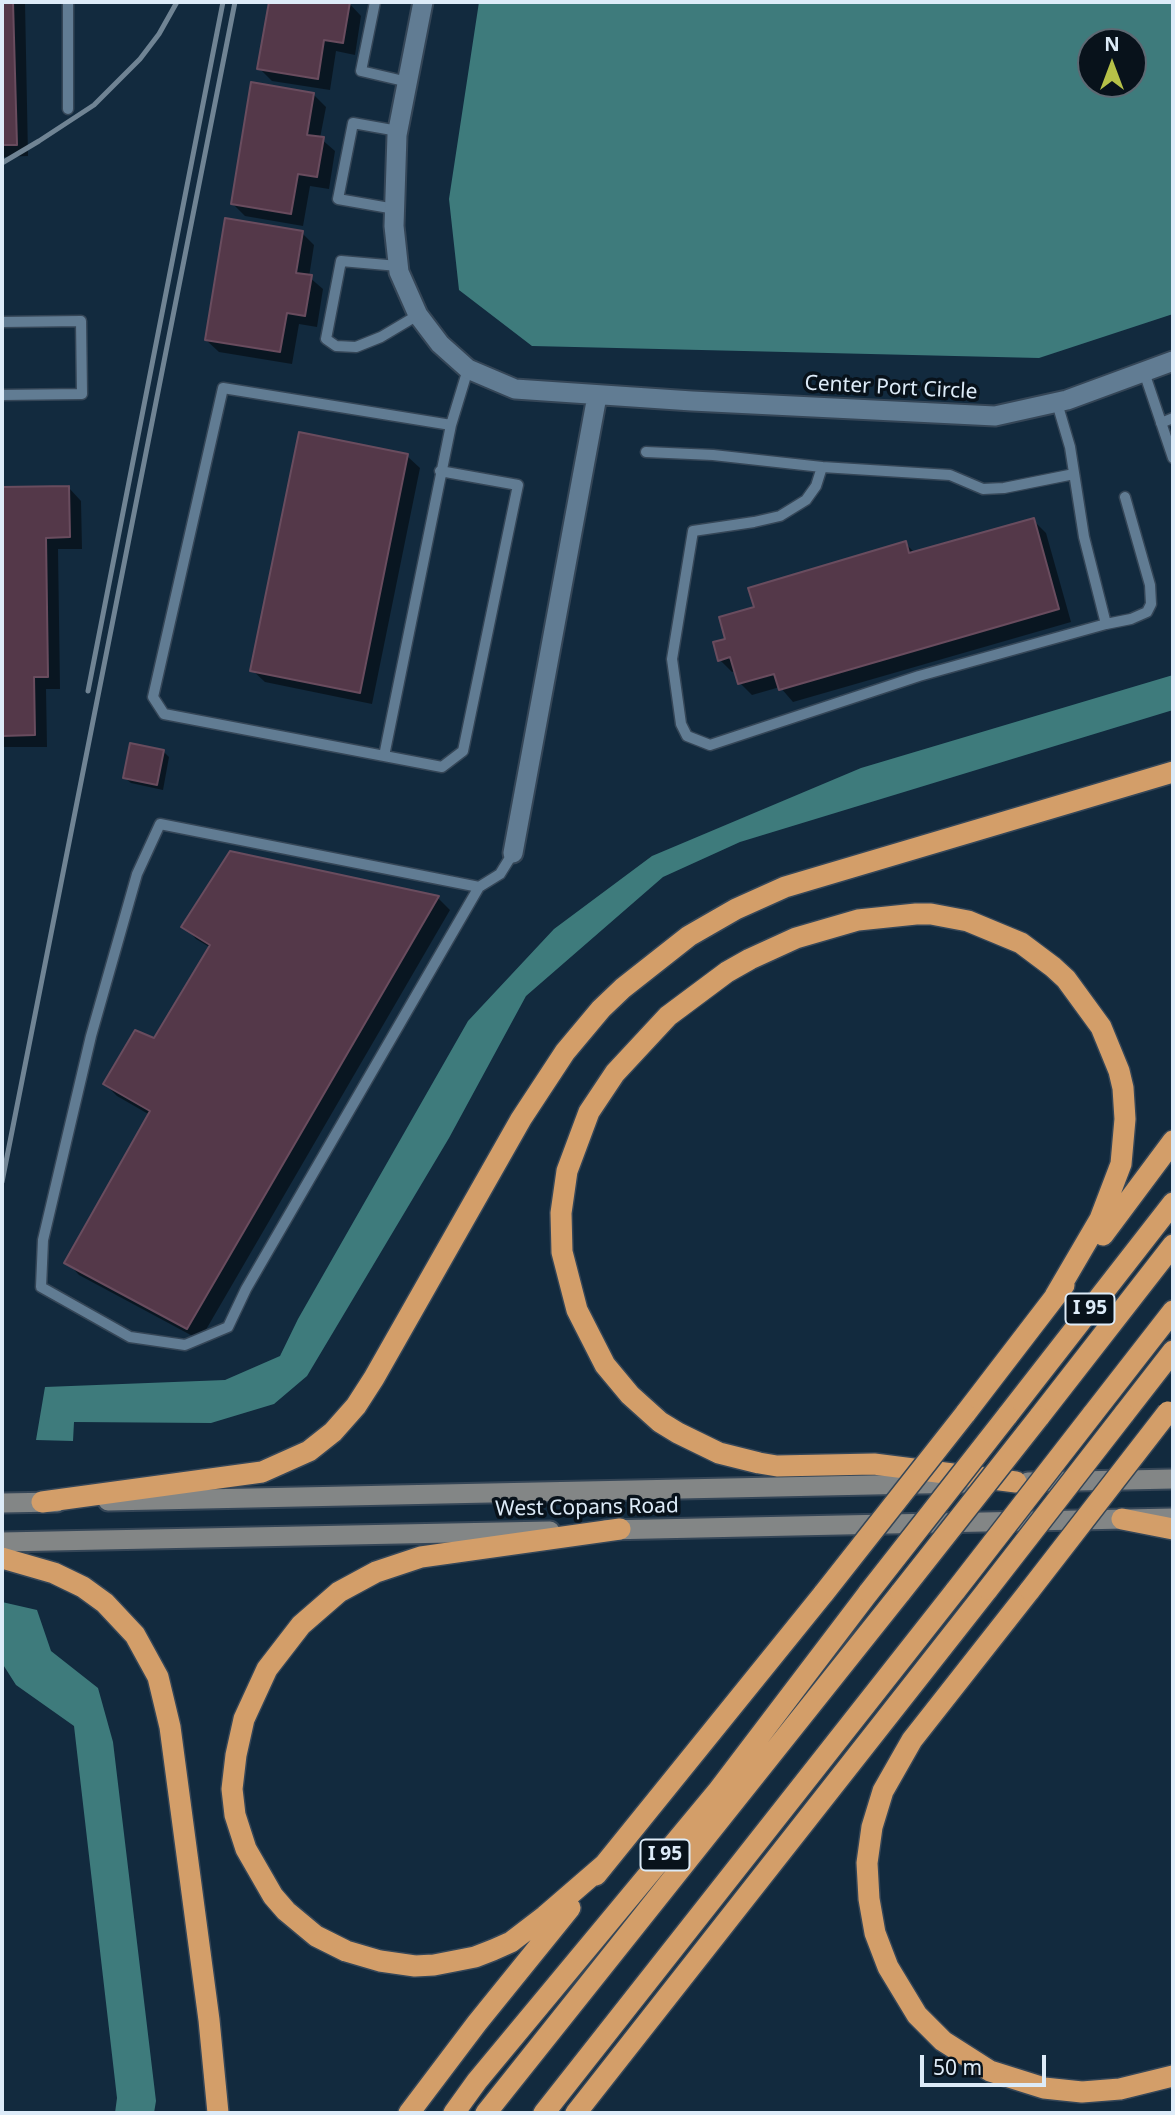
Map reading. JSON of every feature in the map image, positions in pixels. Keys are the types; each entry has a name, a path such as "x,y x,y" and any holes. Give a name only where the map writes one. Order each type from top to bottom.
{"highway":[{"path":"42,1502 255,1474 293,1460 328,1437 356,1406 374,1378 521,1119 565,1052 601,1009 623,988 689,936 736,909 785,887 1173,772"},
{"path":"1016,1482 874,1464 777,1466 759,1463 696,1443 660,1422 630,1395 605,1365 577,1310 565,1272 562,1252 561,1213 567,1171 589,1112 615,1073 668,1016 727,972 796,938 858,920 916,914 968,921 1021,943 1066,979 1101,1027 1119,1070 1125,1119 1119,1171 1100,1219 1055,1296"},
{"path":"409,2113 477,2023 965,1414 1173,1141"},
{"name":"I 95","path":"454,2113 477,2081 717,1792 869,1592 1173,1203"},
{"path":"486,2113 1173,1245"},
{"path":"544,2113 1173,1311"},
{"path":"576,2113 1173,1351"},
{"path":"1171,1409 912,1740 887,1782 872,1827 867,1882 875,1933 888,1967 917,2015 943,2041 990,2071 1044,2088 1082,2092 1120,2089 1173,2076"},
{"path":"1122,1519 1173,1529"},
{"path":"604,1865 545,1916 511,1942 493,1950 475,1957 434,1965 415,1966 380,1961 346,1951 316,1936 286,1912 273,1896 246,1849 235,1815 232,1789 244,1719 267,1669 300,1625 339,1592 376,1572 421,1557 620,1530"},
{"path":"2,1558 54,1573 83,1587 105,1603 135,1635 158,1677 164,1693 172,1740 209,2020 218,2113"}],"main road":[{"name":"West Copans Road","path":"2,1503 1173,1479"},
{"name":"West Copans Road","path":"2,1542 1173,1518"}],"street":[{"name":"Center Port Circle","path":"423,2 398,131 395,209 398,272 418,315 440,344 468,369 515,390 995,416 1056,403 1173,361"},
{"path":"513,853 597,396"}],"lane":[{"path":"68,2 68,109"},
{"path":"375,2 360,71 408,82"},
{"path":"395,209 338,199 352,123 398,131"},
{"path":"398,266 341,261 326,338 336,346 356,346 381,337 418,315"},
{"path":"2,322 81,321 82,394 2,395"},
{"path":"384,756 440,471 450,425 468,369"},
{"path":"1144,372 1173,458"},
{"path":"440,471 518,485 463,751 442,767 164,714 153,696 223,388 450,425"},
{"path":"1056,403 1070,447 1084,537 1106,624"},
{"path":"1161,423 1173,418"},
{"path":"646,452 950,475 983,489 1004,488 1074,474"},
{"path":"822,467 816,486 806,500 780,516 693,531 672,659 681,724 687,736 710,745 919,676 1131,619 1147,612 1151,604 1150,585 1125,497"},
{"path":"479,887 160,824 137,874 91,1036 43,1241 41,1287 130,1337 185,1345 228,1327 246,1289 479,887 500,874 513,853"}],"shaded area":[{"path":"479,2 1173,2 1173,314 1039,358 532,346 459,290 449,199"},
{"path":"1173,675 1173,710 740,842 663,877 526,996 449,1138 307,1376 274,1404 211,1423 74,1422 73,1441 36,1440 45,1387 225,1380 280,1356 298,1319 468,1021 554,929 652,856 861,768"},
{"path":"2,1602 37,1610 51,1651 98,1688 113,1742 156,2101 154,2113 115,2113 117,2098 74,1726 16,1685 2,1663"}],"building":[{"path":"2,2 13,2 17,145 2,145"},
{"path":"269,2 350,2 343,43 324,40 318,79 257,69"},
{"path":"251,82 314,93 307,135 324,137 317,177 298,174 291,214 231,204"},
{"path":"225,218 303,231 296,273 312,275 305,316 287,313 280,352 205,340"},
{"path":"299,432 408,454 360,693 250,671"},
{"path":"69,486 70,537 46,538 48,677 34,677 35,735 2,736 2,487"},
{"path":"1034,518 1059,609 779,690 774,674 738,684 730,657 718,661 713,642 725,639 719,617 754,607 748,588 906,541 909,553"},
{"path":"130,743 164,750 157,785 123,778"},
{"path":"230,851 439,896 187,1329 64,1263 150,1111 103,1084 135,1030 154,1038 210,945 181,927"}],"railway":[{"path":"2,163 94,105 140,59 159,34 177,2"},
{"path":"88,691 223,2"},
{"path":"2,1182 235,2"}]}
